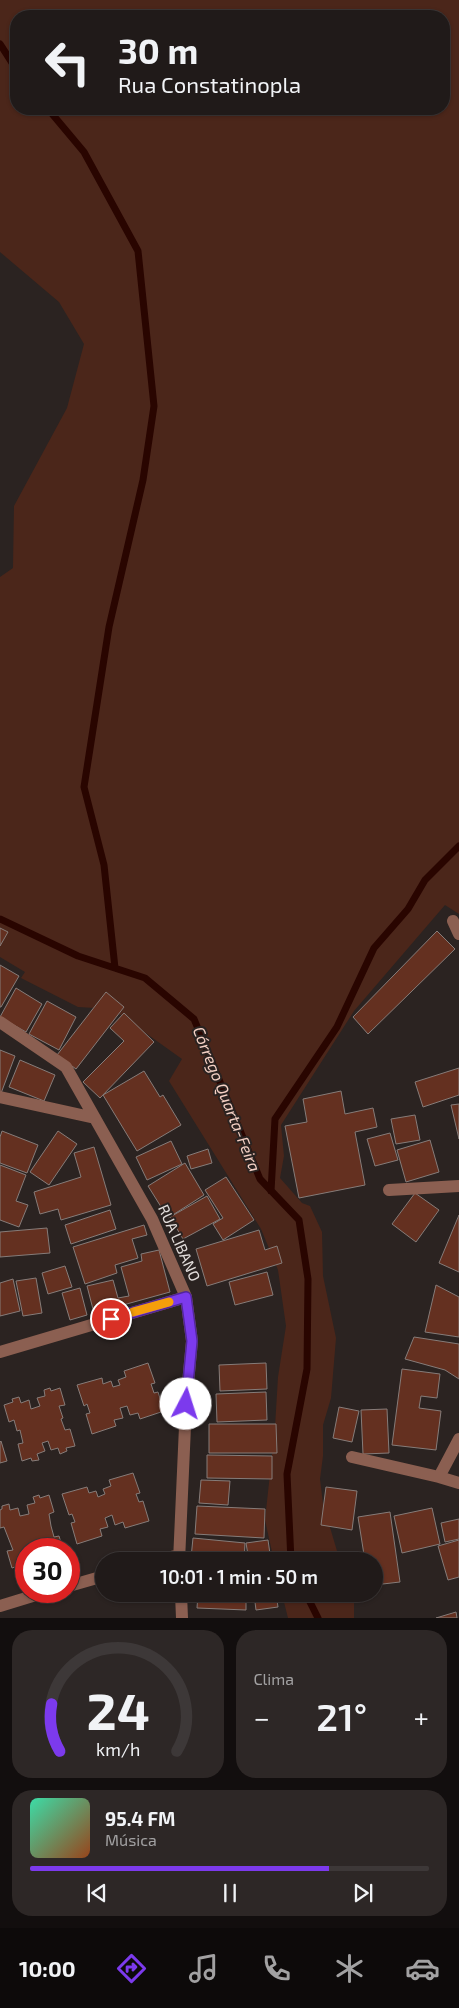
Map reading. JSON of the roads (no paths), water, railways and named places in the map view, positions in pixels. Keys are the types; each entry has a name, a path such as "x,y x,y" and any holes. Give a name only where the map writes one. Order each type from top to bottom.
{"street":[{"path":"453,921 459,934"},
{"name":"RUA LIBANO","path":"0,1022 66,1067 152,1219 186,1297 192,1341 186,1404 179,1552"},
{"path":"0,1097 95,1118"},
{"path":"389,1190 459,1186"},
{"path":"0,1352 186,1297"},
{"path":"439,1477 459,1440"},
{"path":"352,1457 459,1483"},
{"path":"80,1583 95,1579"},
{"path":"0,1606 15,1601"},
{"path":"181,1602 182,1618"}],"waterway":[{"path":"0,44 10,60"},
{"path":"53,115 84,152 138,251 154,406 143,480 109,627 84,787 104,865 115,968"},
{"path":"271,1191 275,1119 337,1027 374,948 408,909 425,880 459,846"},
{"name":"Córrego Quarta-Feira","path":"0,919 78,956 145,978 194,1019 260,1179 299,1220 308,1279 307,1369 287,1474 291,1552"},
{"name":"Córrego Quarta-Feira","path":"310,1602 318,1618"}]}
